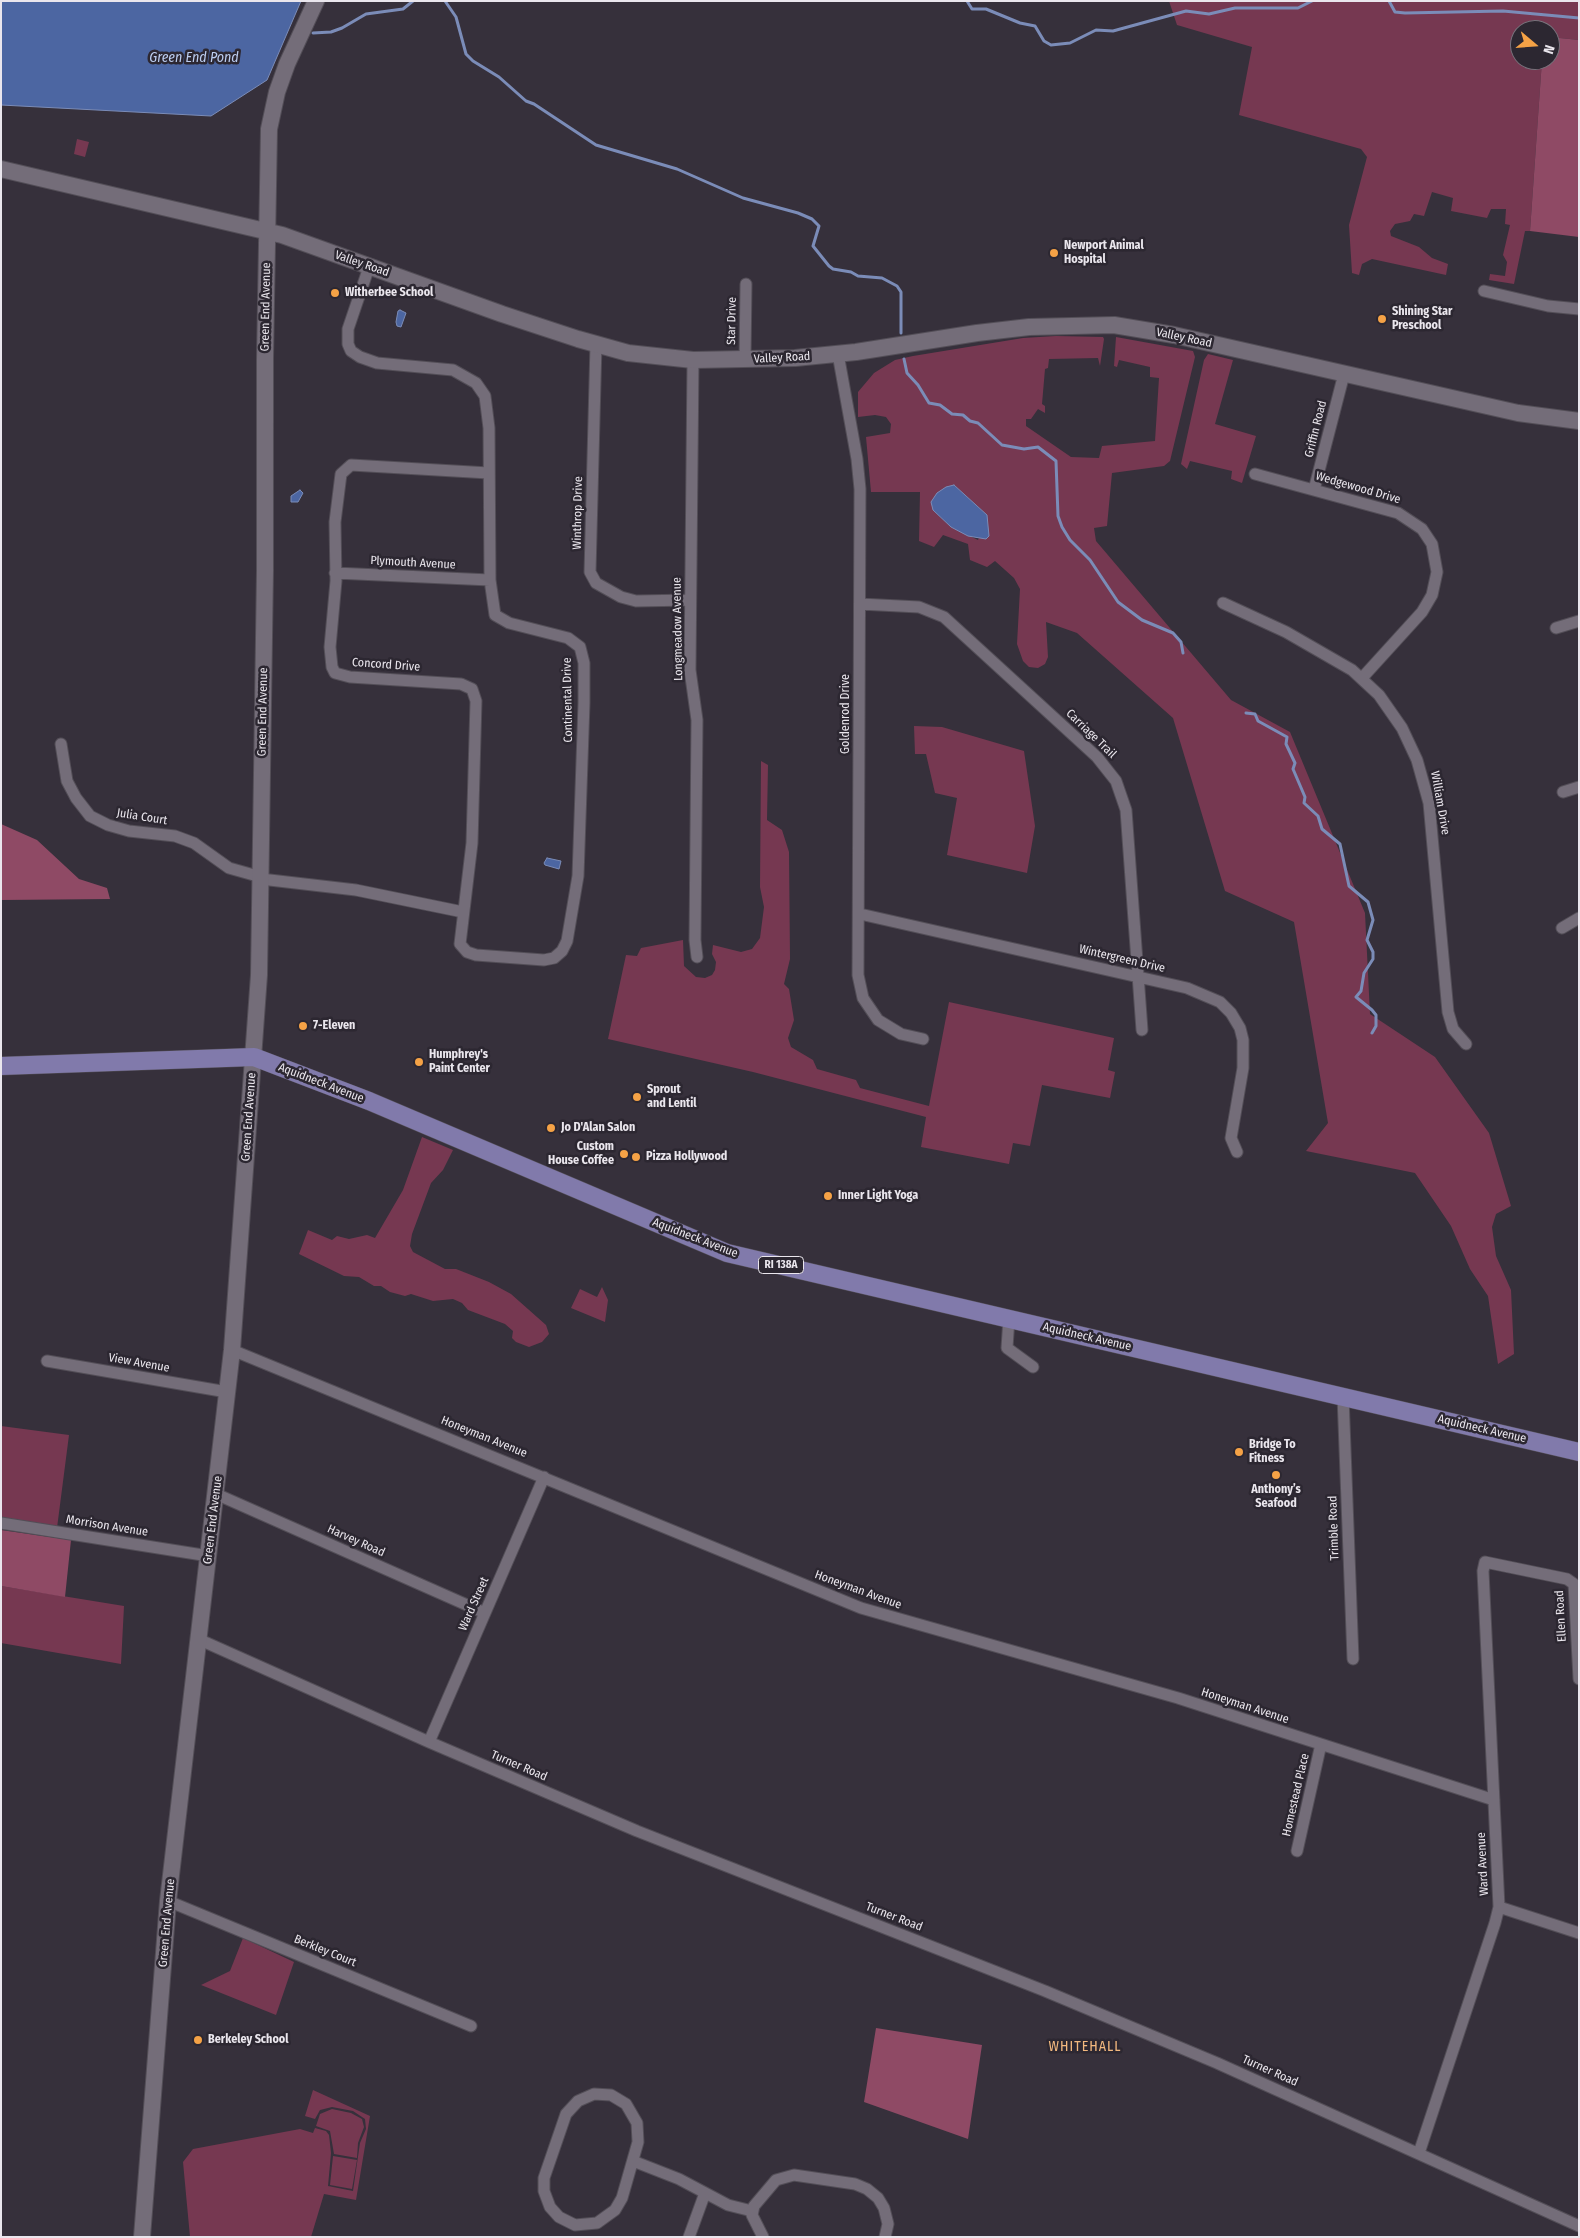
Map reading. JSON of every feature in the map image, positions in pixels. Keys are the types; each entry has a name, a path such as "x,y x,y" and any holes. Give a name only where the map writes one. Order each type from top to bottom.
{"main road":[{"name":"Green End Avenue","path":"142,2237 168,1901 232,1350 259,976 267,231 270,129 278,92 287,64 316,1"},
{"name":"Valley Road","path":"1,169 267,231 596,344 628,353 693,360 745,360 838,354 1029,327 1097,324 1174,335 1518,413 1579,421"},
{"name":"Aquidneck Avenue","path":"1,1066 254,1057 368,1101 728,1252 1579,1452"}],"street":[{"name":"Continental Drive","path":"369,266 348,330 348,344 351,351 360,357 377,363 453,370 476,383 485,396 489,428 490,580 495,615 509,623 568,638 580,647 584,663 578,876 567,941 562,951 554,958 476,955 467,952 460,944 463,912"},
{"name":"Star Drive","path":"745,360 746,284"},
{"path":"1484,291 1548,306 1579,309"},
{"name":"Winthrop Drive","path":"596,344 590,572 596,583 621,597 636,601 690,600"},
{"name":"Goldenrod Drive","path":"838,354 857,459 860,489 860,914 858,975 864,998 878,1020 888,1028 901,1034 923,1039"},
{"name":"Longmeadow Avenue","path":"693,360 690,679 697,720 695,940 697,957"},
{"name":"Griffin Road","path":"1314,490 1344,374"},
{"name":"Concord Drive","path":"463,912 472,843 476,701 474,693 468,685 350,677 335,673 332,667 330,647 335,573 337,495 341,474 350,465 489,473"},
{"name":"Wedgewood Drive","path":"1255,474 1387,510 1407,518 1422,529 1432,544 1437,572 1435,584 1427,604 1362,678"},
{"name":"Plymouth Avenue","path":"335,573 490,580"},
{"name":"William Drive","path":"1223,603 1286,632 1323,652 1362,678 1394,715 1410,742 1424,779 1432,828 1448,1012 1453,1029 1466,1044"},
{"name":"Carriage Trail","path":"860,604 919,607 944,617 1107,768 1123,795 1126,810 1142,1030"},
{"path":"1556,628 1579,621"},
{"name":"Julia Court","path":"61,744 67,781 76,798 90,816 108,825 129,831 175,836 194,843 229,868 261,878"},
{"path":"1563,792 1579,787"},
{"path":"261,878 356,890 463,912"},
{"name":"Wintergreen Drive","path":"860,914 1138,976 1206,994 1220,1002 1231,1013 1240,1028 1245,1054 1231,1138 1237,1152"},
{"path":"1562,928 1579,918"},
{"path":"1009,1318 1007,1348 1033,1367"},
{"name":"Honeyman Avenue","path":"232,1350 862,1608 1178,1698 1494,1800"},
{"name":"View Avenue","path":"47,1361 227,1392"},
{"name":"Trimble Road","path":"1343,1396 1353,1660"},
{"name":"Ward Street","path":"428,1742 544,1477"},
{"name":"Harvey Road","path":"216,1494 484,1613"},
{"name":"Morrison Avenue","path":"1,1523 208,1556"},
{"name":"Ellen Road","path":"1485,1562 1567,1579 1574,1584 1579,1679"},
{"name":"Ward Avenue","path":"1419,2153 1499,1906 1482,1571 1485,1562"},
{"name":"Turner Road","path":"198,1639 428,1742 734,1870 1062,1998 1217,2063 1579,2226"},
{"name":"Homestead Place","path":"1297,1851 1321,1744"},
{"name":"Berkley Court","path":"168,1901 471,2026"},
{"path":"1499,1906 1579,1933"},
{"path":"594,2094 607,2094 619,2099 629,2107 638,2127 638,2142 633,2161 618,2206 601,2221 584,2225 571,2223 556,2214 548,2204 544,2191 545,2173 566,2114 581,2098 594,2094"},
{"path":"633,2161 668,2174 728,2205 752,2210"},
{"path":"763,2237 753,2219 752,2210 771,2185 786,2176 804,2175 855,2184 873,2193 883,2206 888,2220 885,2237"},
{"path":"688,2237 705,2193"}],"shaded area":[{"path":"1169,1 1579,1 1579,40 1560,38 1560,20 1510,20 1510,70 1541,70 1530,231 1525,231 1514,284 1489,280 1490,274 1505,276 1507,262 1503,255 1510,225 1505,224 1506,209 1491,209 1487,218 1451,211 1453,198 1432,192 1424,216 1414,214 1410,221 1395,224 1390,231 1391,236 1419,247 1432,258 1448,264 1446,275 1372,259 1362,264 1359,275 1352,273 1349,225 1367,157 1361,149 1239,115 1252,47 1177,25"},
{"path":"1560,38 1579,40 1579,237 1530,231 1541,70 1560,70"},
{"path":"77,139 89,142 85,157 74,154"},
{"path":"1056,336 1103,337 1104,339 1100,366 1098,358 1049,359 1048,368 1045,369 1042,404 1045,406 1045,413 1038,409 1031,419 1026,419 1026,426 1071,457 1099,458 1102,446 1155,441 1159,378 1150,377 1150,367 1119,360 1117,367 1114,366 1116,337 1193,351 1195,357 1170,461 1164,466 1112,473 1107,526 1094,528 1096,541 1231,700 1290,732 1365,913 1370,1014 1435,1057 1489,1133 1511,1206 1496,1214 1492,1227 1496,1256 1511,1290 1514,1354 1498,1364 1488,1296 1470,1269 1451,1226 1415,1173 1306,1151 1328,1123 1294,922 1225,891 1173,718 1077,633 1046,622 1048,657 1045,664 1038,668 1029,667 1023,661 1017,644 1020,589 1014,578 995,561 987,567 970,560 968,544 943,535 934,547 919,541 920,492 871,492 866,437 890,433 891,424 886,417 875,415 858,417 858,392 874,373 895,360 1023,338","holes":["954,485 987,515 978,540 951,527 933,510"]},
{"path":"1208,354 1233,360 1215,424 1256,436 1242,483 1231,479 1232,471 1190,461 1187,469 1181,464 1204,360"},
{"path":"914,726 942,727 1024,751 1035,826 1027,873 947,855 957,798 935,793 926,754 915,754"},
{"path":"761,761 768,765 767,820 782,830 789,852 790,959 784,984 789,989 794,1020 788,1038 791,1047 813,1060 817,1069 856,1080 860,1088 929,1106 949,1002 1114,1038 1108,1070 1115,1072 1110,1098 1042,1085 1030,1146 1013,1143 1009,1164 921,1147 926,1117 753,1072 608,1039 626,955 637,956 641,948 683,940 684,966 696,977 705,978 712,975 715,970 716,962 712,954 713,945 741,952 752,949 760,938 764,907 760,887"},
{"path":"1,824 37,840 79,879 107,888 110,899 1,900"},
{"path":"422,1137 453,1150 443,1170 431,1183 412,1234 410,1246 413,1252 445,1269 456,1269 489,1282 511,1294 546,1325 549,1334 542,1342 529,1347 516,1342 512,1338 513,1331 505,1324 468,1310 462,1303 453,1299 433,1301 411,1294 405,1296 390,1292 381,1286 374,1286 359,1277 344,1276 299,1254 308,1230 332,1240 337,1236 349,1239 367,1235 375,1238 403,1190"},
{"path":"602,1287 608,1300 605,1322 571,1308 580,1289 597,1297"},
{"path":"1,1426 69,1435 57,1528 1,1519"},
{"path":"1,1530 71,1540 65,1597 1,1586"},
{"path":"1,1586 124,1606 121,1664 1,1643"},
{"path":"243,1938 294,1962 276,2015 201,1985 230,1971"},
{"path":"876,2028 982,2045 968,2139 864,2102"},
{"path":"313,2090 370,2116 356,2200 324,2194 311,2237 190,2237 183,2162 193,2149 300,2129 313,2133 315,2128 326,2131 329,2135 331,2153 328,2186 353,2191 360,2143 366,2129 365,2119 353,2111 332,2107 320,2110 315,2119 305,2116"},
{"path":"332,2109 351,2113 362,2119 364,2127 358,2143 357,2158 334,2154 330,2131 316,2126 320,2114"},
{"path":"333,2156 357,2160 352,2189 330,2185"}],"water":[{"name":"Green End Pond","path":"1,1 301,1 267,80 211,116 1,105"},
{"path":"398,311 406,313 401,327 397,326 396,322"},
{"path":"954,485 987,515 989,536 986,539 968,536 951,527 933,510 931,502 937,493 946,487"},
{"path":"300,490 303,493 298,502 291,502 291,496"},
{"path":"547,858 561,861 559,869 545,865 544,863"}],"waterway":[{"path":"313,33 331,32 366,14 403,9 413,1"},
{"path":"445,1 456,17 466,54 473,61 499,77 526,101 534,104 596,145 677,169 743,198 798,213 812,219 819,226 813,246 829,266 833,269 851,272 858,276 882,278 897,286 901,292 901,333"},
{"path":"967,1 972,9 986,9 1020,23 1035,26 1044,41 1051,45 1070,43 1096,30 1113,31 1186,11 1209,14 1235,8 1298,8 1312,1"},
{"path":"1389,1 1395,12 1405,13 1503,11 1579,18"},
{"path":"904,359 907,373 918,385 929,403 940,405 952,414 963,415 970,421 978,423 1002,445 1024,449 1038,447 1056,461 1058,516 1070,540 1090,560 1118,602 1142,620 1173,633 1181,642 1183,653"},
{"path":"1246,713 1255,714 1258,721 1287,737 1286,744 1295,763 1293,769 1305,797 1304,803 1318,816 1322,829 1340,844 1349,886 1368,902 1373,920 1367,940 1373,952 1373,959 1364,973 1361,991 1356,997 1376,1015 1376,1026 1372,1033"}],"place":[{"name":"Newport Animal Hospital","path":"1054,253"},
{"name":"Witherbee School","path":"335,293"},
{"name":"Shining Star Preschool","path":"1382,319"},
{"name":"7-Eleven","path":"303,1026"},
{"name":"Humphrey's Paint Center","path":"419,1062"},
{"name":"Sprout and Lentil","path":"637,1097"},
{"name":"Jo D'Alan Salon","path":"551,1128"},
{"name":"Custom House Coffee","path":"624,1154"},
{"name":"Pizza Hollywood","path":"636,1157"},
{"name":"Inner Light Yoga","path":"828,1196"},
{"name":"Bridge To Fitness","path":"1239,1452"},
{"name":"Anthony’s Seafood","path":"1276,1475"},
{"name":"Berkeley School","path":"198,2040"}],"district":[{"name":"WHITEHALL","path":"1085,2047"}]}
